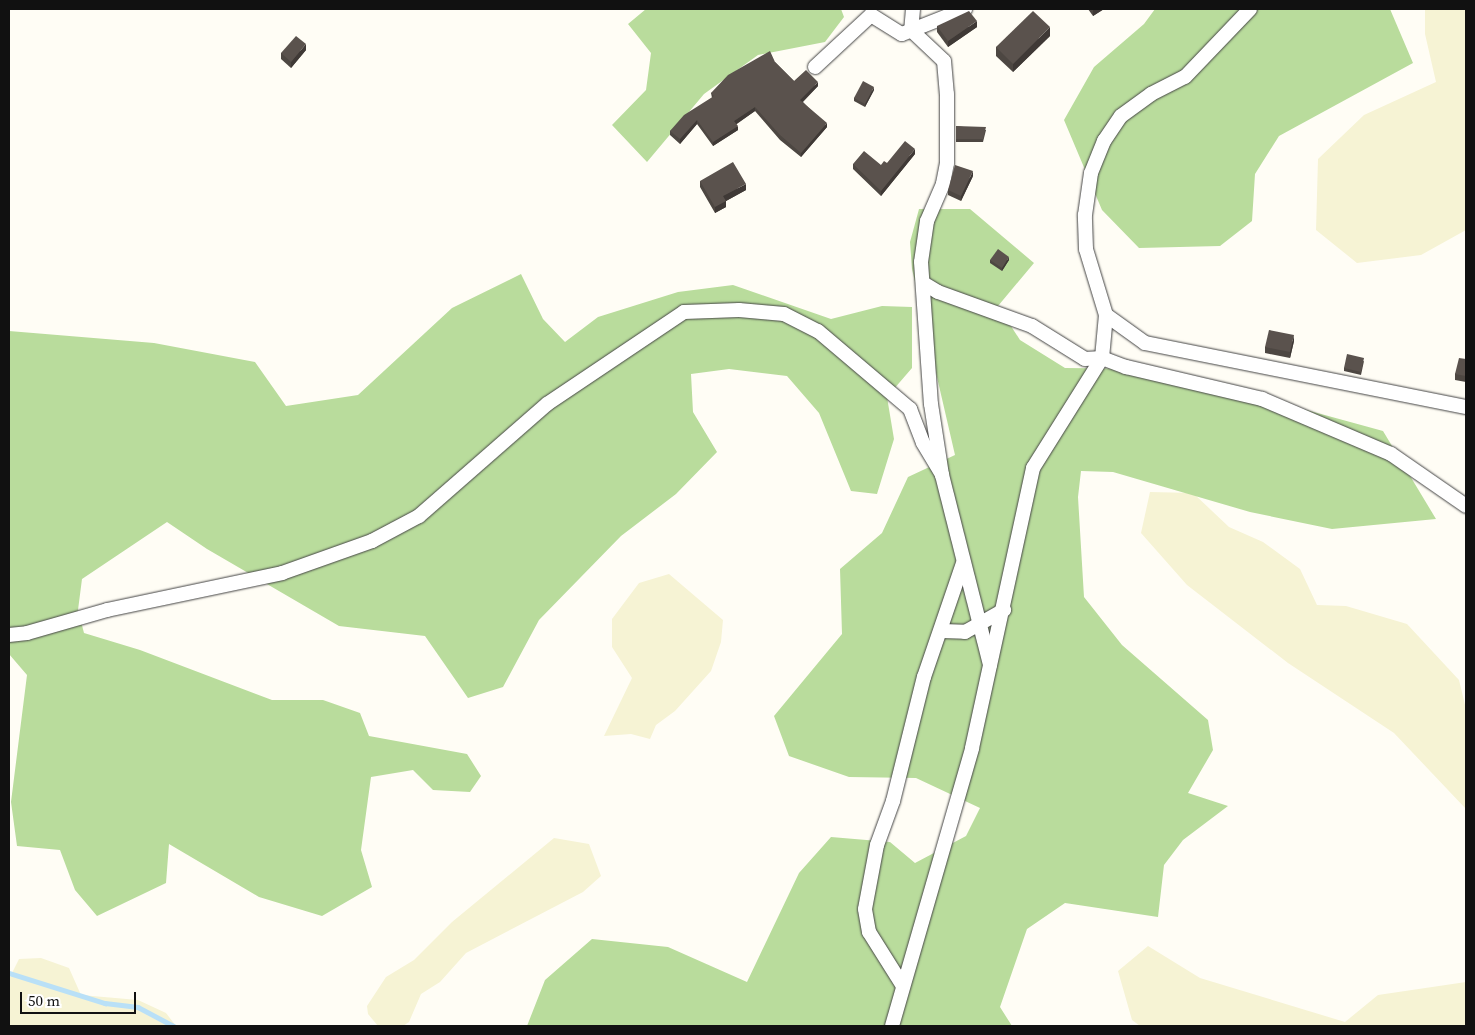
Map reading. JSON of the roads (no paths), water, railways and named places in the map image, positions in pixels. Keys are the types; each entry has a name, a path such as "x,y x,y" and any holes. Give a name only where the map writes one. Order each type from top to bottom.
{"street":[{"path":"911,30 913,9"},
{"path":"815,66 871,12 902,34 966,9"},
{"path":"892,1026 972,748 1004,610 1033,468 1102,358 1106,315 1086,249 1085,214 1091,173 1104,141 1122,116 1151,94 1185,77 1250,9"},
{"path":"911,30 944,62 947,94 947,163 943,184 927,221 921,262 926,353 942,475 978,622 991,666"},
{"path":"923,282 938,292 1032,326 1085,359 1102,358 1126,367 1262,400 1391,454 1466,506"},
{"path":"9,634 27,633 107,610 282,573 372,541 419,516 547,404 684,312 739,310 784,314 818,331 910,409 923,443 942,475"},
{"path":"1106,315 1145,343 1163,348 1466,408"},
{"path":"903,986 869,932 865,909 877,846 893,801 924,677 942,631 944,614 963,563"},
{"path":"942,631 965,632 978,622 1004,610"}],"waterway":[{"path":"9,973 105,1003 138,1007 173,1026"}]}
